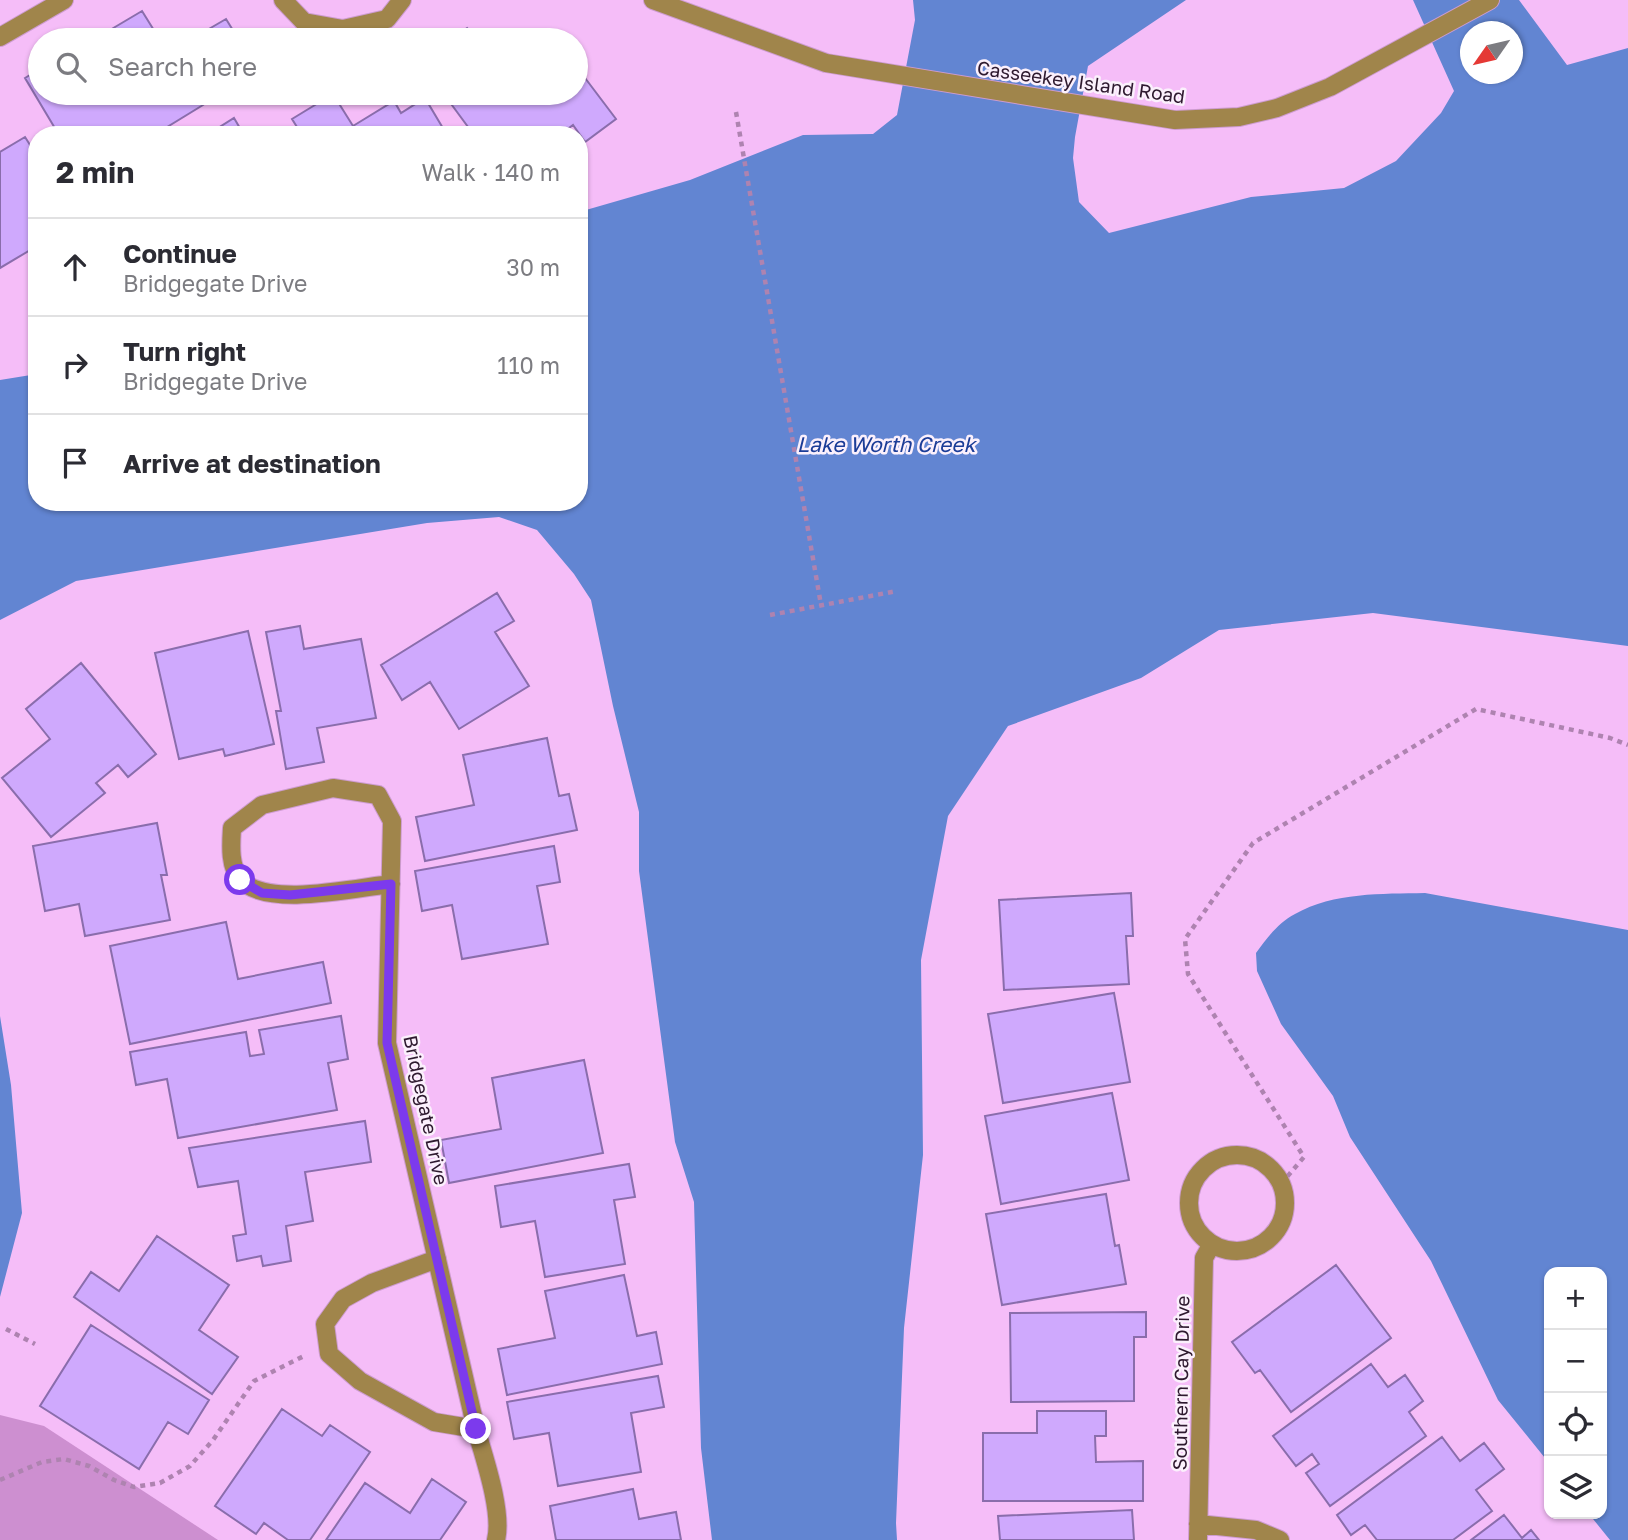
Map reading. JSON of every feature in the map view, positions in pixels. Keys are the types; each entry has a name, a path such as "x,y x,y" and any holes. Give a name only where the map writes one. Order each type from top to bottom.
{"street":[{"path":"0,37 64,0"},
{"path":"283,0 304,22 337,28"},
{"path":"347,28 387,19 402,0"},
{"name":"Casseekey Island Road","path":"653,0 826,63 1175,120 1239,117 1277,108 1329,87 1490,0"},
{"name":"Bridgegate Drive","path":"391,884 290,895 262,893 240,880 230,853 232,828 262,805 333,788 379,795 392,821 391,884 387,1043 490,1480 499,1530 496,1540"},
{"path":"1229,1156 1246,1156 1261,1161 1273,1171 1281,1184 1285,1199 1279,1229 1269,1240 1255,1248 1241,1252 1212,1244 1199,1233 1191,1219 1189,1202 1192,1186 1200,1172 1213,1161 1229,1156"},
{"name":"Southern Cay Drive","path":"1212,1244 1204,1258 1198,1532 1256,1530 1280,1540"},
{"path":"436,1259 372,1283 343,1299 325,1324 329,1354 360,1381 434,1422 476,1429"}],"path":[{"path":"736,111 821,605"},
{"path":"770,615 897,591"},
{"path":"1281,1184 1304,1157 1188,974 1185,939 1253,843 1476,709 1610,738 1628,745"},
{"path":"6,1329 35,1344"},
{"path":"0,1480 41,1462 64,1460 89,1466 114,1480 134,1487 160,1483 190,1466 213,1440 254,1381 299,1357 329,1354"}],"shaded area":[{"path":"0,1415 44,1426 218,1540 0,1540"}],"water":[{"name":"Lake Worth Creek","path":"913,0 1186,0 1088,66 1073,158 1079,202 1109,233 1251,197 1344,188 1396,161 1441,113 1454,91 1413,0 1519,0 1567,65 1628,48 1628,646 1373,613 1219,630 1141,678 1008,726 948,816 921,960 923,1155 904,1328 897,1540 712,1540 701,1448 694,1202 675,1142 639,871 639,812 591,600 574,574 537,530 499,517 427,523 76,581 0,620 0,380 28,375 28,511 588,511 588,209 690,180 803,135 873,134 897,115 915,20"},
{"path":"1425,893 1628,930 1628,1540 1610,1540 1593,1519 1607,1519 1607,1267 1544,1267 1544,1457 1498,1400 1431,1261 1350,1137 1333,1096 1281,1024 1257,971 1256,953 1278,926 1289,918 1310,907 1342,898"},
{"path":"0,1016 11,1085 22,1213 0,1297"}],"building":[{"path":"142,11 153,28 113,28"},
{"path":"226,19 232,28 211,28"},
{"path":"588,82 616,119 588,140 588,126 467,126 452,105 588,105"},
{"path":"41,105 203,105 169,126 54,126"},
{"path":"315,105 340,105 353,126 296,126 292,119"},
{"path":"387,105 396,105 401,113 414,105 429,105 442,126 353,126"},
{"path":"234,118 239,126 221,126"},
{"path":"25,137 28,142 28,251 0,268 0,152"},
{"path":"497,593 514,621 495,632 529,686 459,729 430,682 402,700 381,665"},
{"path":"300,626 304,649 361,639 376,718 317,728 324,762 286,769 276,711 281,711 266,632"},
{"path":"248,631 274,744 225,756 223,749 179,759 155,653"},
{"path":"81,663 156,754 128,777 118,765 96,783 105,793 51,837 2,778 50,739 26,709"},
{"path":"547,738 559,796 569,794 577,830 425,861 416,817 474,805 463,755"},
{"path":"157,823 167,875 161,875 170,920 85,936 79,904 45,911 33,846"},
{"path":"554,846 560,882 537,886 548,944 462,959 452,905 422,911 415,871"},
{"path":"1131,893 1133,936 1126,936 1129,984 1004,990 999,900"},
{"path":"226,922 238,979 323,962 331,1003 130,1044 110,946"},
{"path":"1114,993 1130,1082 1003,1103 988,1014"},
{"path":"341,1016 348,1059 328,1063 337,1110 178,1138 167,1079 136,1085 130,1052 246,1032 250,1056 264,1054 259,1030"},
{"path":"584,1060 603,1153 449,1183 441,1140 501,1129 492,1078"},
{"path":"1112,1093 1129,1180 1001,1204 985,1116"},
{"path":"365,1121 371,1162 305,1172 313,1221 286,1226 291,1261 263,1266 261,1256 237,1261 233,1236 246,1234 238,1181 198,1187 189,1148"},
{"path":"629,1164 635,1197 614,1200 625,1264 545,1277 535,1221 501,1227 495,1186"},
{"path":"1106,1194 1115,1246 1119,1245 1126,1284 1002,1305 986,1214"},
{"path":"157,1236 229,1285 199,1330 238,1357 212,1394 74,1297 91,1272 119,1291"},
{"path":"1336,1265 1391,1338 1291,1412 1260,1370 1255,1373 1232,1342"},
{"path":"624,1275 637,1336 656,1332 662,1364 507,1395 498,1349 555,1338 545,1291"},
{"path":"1146,1312 1146,1337 1134,1337 1134,1401 1011,1402 1010,1313"},
{"path":"91,1325 209,1400 188,1434 168,1422 139,1469 40,1406"},
{"path":"1371,1364 1388,1387 1405,1375 1423,1401 1409,1412 1426,1436 1330,1506 1306,1473 1319,1464 1312,1454 1296,1466 1273,1436"},
{"path":"658,1376 664,1407 631,1413 641,1472 558,1486 549,1433 514,1439 507,1402"},
{"path":"282,1409 322,1436 330,1425 370,1452 310,1540 288,1540 264,1523 256,1534 215,1506"},
{"path":"1037,1411 1106,1411 1106,1436 1095,1436 1096,1462 1143,1461 1143,1501 983,1501 983,1433 1037,1433"},
{"path":"1442,1437 1460,1461 1484,1443 1504,1469 1476,1490 1492,1511 1453,1540 1377,1540 1365,1525 1351,1535 1337,1515"},
{"path":"432,1479 466,1502 440,1540 326,1540 365,1483 410,1513"},
{"path":"633,1489 639,1519 676,1512 681,1540 556,1540 550,1506"},
{"path":"1132,1510 1134,1540 1000,1540 998,1516"},
{"path":"1504,1515 1522,1538 1531,1530 1539,1540 1471,1540"}],"route":[{"path":"240,880 262,893 290,895 391,884 387,1043 476,1429"}]}
